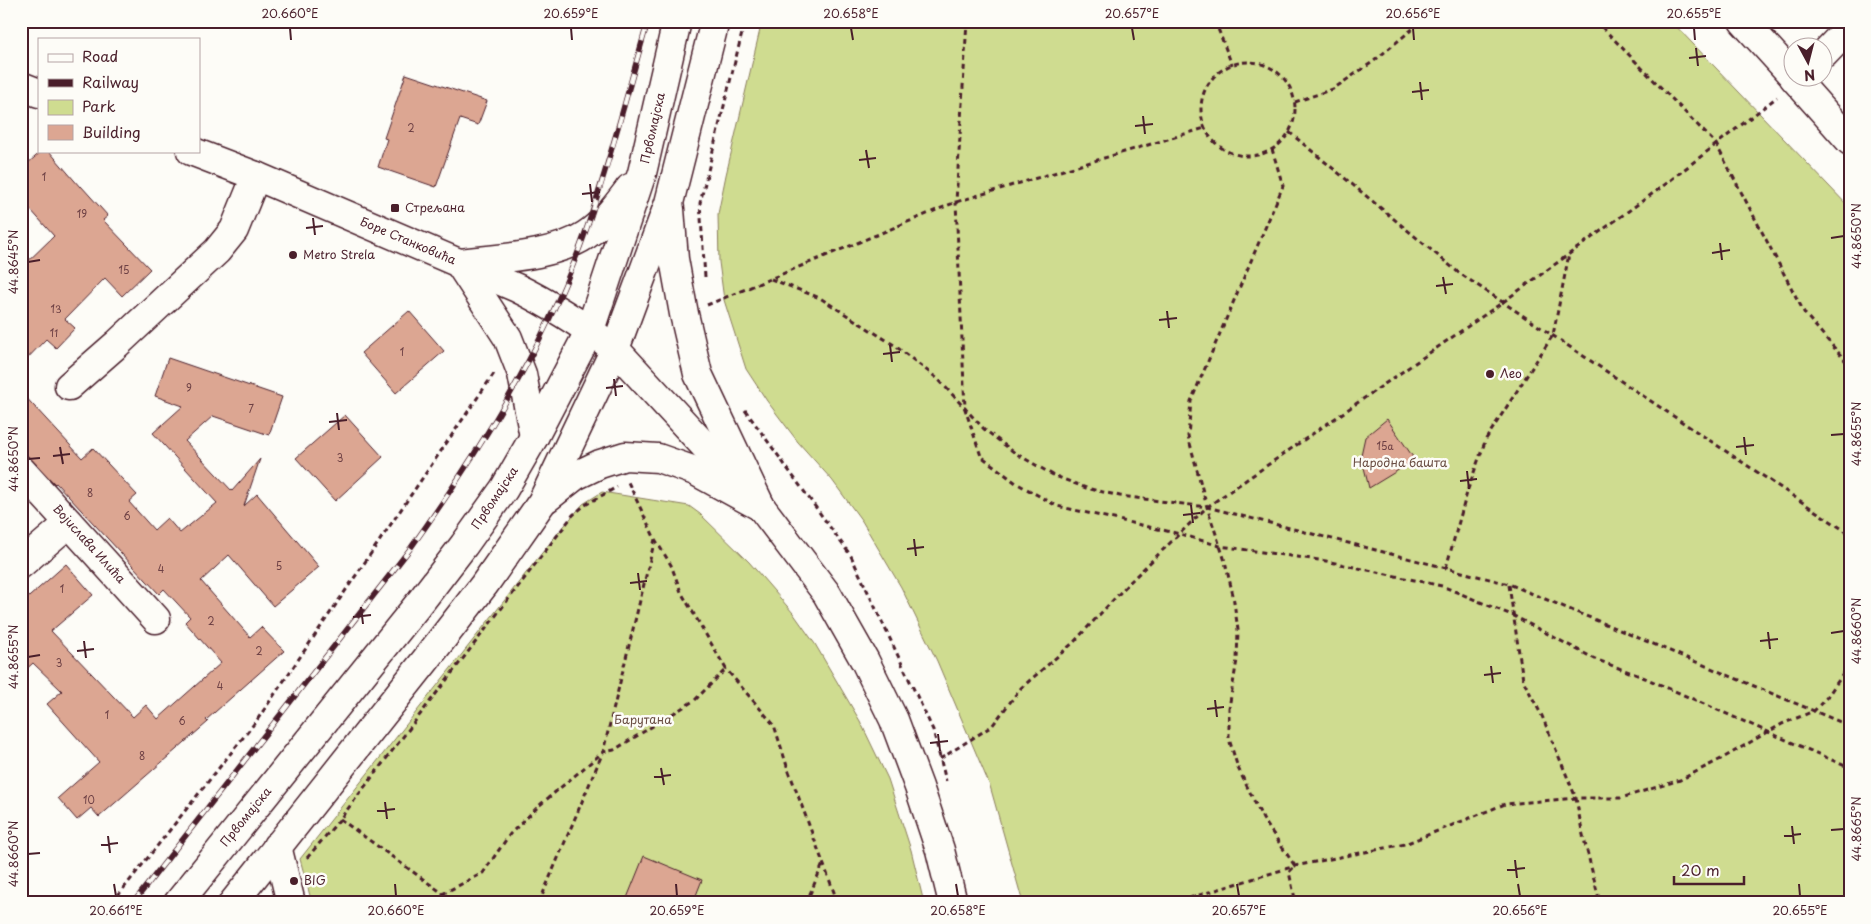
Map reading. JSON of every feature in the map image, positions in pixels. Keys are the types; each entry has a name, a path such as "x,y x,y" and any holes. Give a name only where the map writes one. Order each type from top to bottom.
{"main road":[{"name":"Првомајска","path":"178,903 459,552 504,489 534,437 590,330 642,173 677,21"},
{"path":"233,903 484,585 542,502 615,348 669,203 715,21"},
{"path":"1743,21 1784,65"},
{"path":"1834,44 1850,27"},
{"path":"1805,88 1850,141"},
{"name":"Боре Станковића","path":"194,152 256,176 526,292 590,330 615,348 761,507"},
{"path":"534,437 522,374 508,338 459,263 546,251 584,236 609,216 642,173"},
{"path":"69,386 217,251 234,230 256,176"},
{"path":"669,203 674,259 696,309 698,374 761,507 826,594 864,661 894,720 940,850 953,903"},
{"path":"542,502 575,476 600,464 625,456 658,458 696,471 761,507"},
{"name":"Војислава Илића","path":"21,470 156,618"},
{"path":"21,564 69,523"},
{"path":"277,846 288,893"}],"path":[{"path":"706,286 700,203 745,21"},
{"path":"967,21 956,202 965,409 981,456 1016,483 1057,506 1180,534 1220,546 1326,561 1442,586 1514,616 1595,659 1646,678 1850,768"},
{"path":"1215,21 1232,65"},
{"path":"1295,102 1339,85 1374,61 1422,21"},
{"path":"1596,21 1716,144 1805,314 1850,366"},
{"path":"1253,61 1268,66 1281,74 1290,87 1295,102 1295,118 1289,132 1279,145 1266,153 1251,156 1235,154 1221,148 1210,137 1205,128 1200,107 1203,92 1211,78 1223,68 1237,62 1253,61"},
{"path":"940,759 992,726 1021,688 1073,642 1207,507 1570,254 1663,186 1784,88"},
{"path":"696,309 956,202 1205,128"},
{"path":"1289,132 1459,273 1850,534"},
{"path":"1272,149 1283,186 1191,401 1188,436 1234,595 1238,630 1237,660 1229,708 1229,740 1238,768 1263,819 1294,866"},
{"path":"1446,568 1468,489 1486,439 1553,335 1570,254"},
{"path":"771,279 820,298 894,345 938,379 984,429 1015,453 1053,475 1086,488 1120,496 1207,507 1509,584 1850,726"},
{"path":"696,309 707,295"},
{"path":"112,903 257,720 497,369"},
{"path":"625,456 628,484 670,565 681,592 726,669 774,725 787,766 838,903"},
{"path":"288,893 340,819 573,515 585,505 618,486"},
{"path":"539,903 603,752 656,539"},
{"path":"1509,584 1523,680 1542,716 1576,798 1582,831 1600,903"},
{"path":"1174,903 1294,866 1405,844 1505,804 1576,798 1621,798 1680,780 1782,724 1814,711 1827,697 1850,664"},
{"path":"442,894 482,873 510,834 541,804 603,752 614,750 695,700 726,669"},
{"path":"340,819 456,903"},
{"path":"806,903 824,864"},
{"path":"1294,866 1289,872 1296,903"}],"green space":[{"name":"Народна башта","path":"762,21 1671,21 1850,208 1850,903 1023,903 990,786 937,661 901,587 862,521 832,480 798,442 746,369 724,300 719,262 718,214"},
{"name":"Барутана","path":"602,492 689,506 700,514 749,562 793,613 815,644 860,721 888,779 911,850 924,903 312,903 300,859 553,539 583,504"}],"building":[{"path":"406,74 487,101 478,125 460,119 436,187 378,167 387,139 384,138"},
{"path":"41,152 50,152 108,216 103,220 150,269 122,296 105,278 65,319 75,328 56,348 46,339 21,365 21,268 54,236 30,209 21,216 21,169"},
{"path":"409,311 444,351 396,393 361,353"},
{"path":"168,358 282,397 269,435 213,416 185,441 232,491 260,459 244,506 257,494 319,567 273,606 229,555 201,581 250,637 261,627 284,651 206,720 208,722 99,817 91,808 77,820 58,798 99,762 47,704 62,691 33,663 21,674 21,604 66,564 93,595 51,631 133,717 146,705 158,719 221,663 185,622 190,617 164,589 159,594 56,483 21,449 21,392 82,458 93,448 137,495 129,502 154,530 167,518 180,533 217,503 153,433 183,406 155,396"},
{"path":"345,415 383,457 335,501 296,458"},
{"path":"1387,419 1415,460 1369,488 1361,455 1365,437"},
{"path":"644,856 702,880 693,903 625,903"}],"railway":[{"path":"133,903 410,549 461,475 508,398 550,319 584,236 610,156 648,21"}],"place":[{"name":"Стрељана","path":"395,208"},
{"name":"Metro Strela","path":"293,255"},
{"name":"Лео","path":"1490,374"},
{"name":"BIG","path":"294,881"}]}
